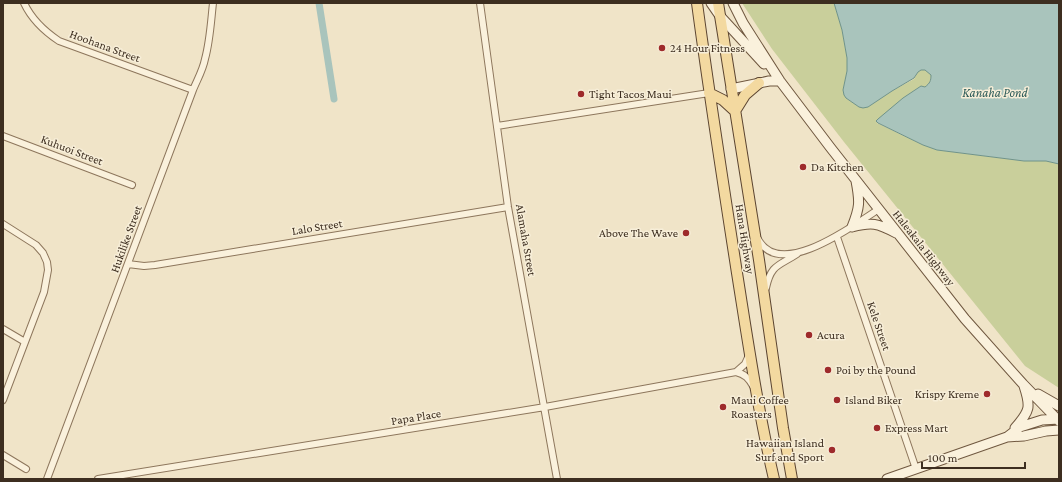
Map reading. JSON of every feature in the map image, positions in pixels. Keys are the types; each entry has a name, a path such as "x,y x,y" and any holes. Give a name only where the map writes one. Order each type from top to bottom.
{"main road":[{"name":"Hana Highway","path":"696,3 708,93 756,391 764,437 774,479"},
{"name":"Hana Highway","path":"718,3 765,300 788,463 792,479"},
{"path":"708,93 723,100 735,111 745,95 759,83"},
{"path":"708,93 731,89"},
{"path":"788,463 795,479"}],"street":[{"name":"Hoohana Street","path":"24,3 29,13 38,24 49,35 59,41 193,90"},
{"name":"Hukilike Street","path":"47,479 201,71 205,59 213,3"},
{"name":"Alamaha Street","path":"480,3 508,207 557,479"},
{"name":"Haleakala Highway","path":"711,3 720,16 780,81"},
{"name":"Haleakala Highway","path":"733,3 743,23 780,81 878,209 965,319 1023,384 1058,420"},
{"path":"731,89 759,83 780,81"},
{"path":"497,126 708,93"},
{"name":"Kuhuoi Street","path":"3,136 132,185"},
{"path":"852,227 859,207 859,196 856,180"},
{"name":"Lalo Street","path":"128,264 144,266 155,265 508,207"},
{"path":"765,300 766,287 770,272 774,268 798,253 837,237 878,209"},
{"path":"852,227 873,223 899,234"},
{"path":"3,224 36,245 43,252 48,270 44,292 3,400"},
{"path":"754,230 762,245 769,251 781,254 798,253"},
{"name":"Kele Street","path":"837,237 916,469"},
{"path":"3,329 24,342"},
{"path":"736,372 742,368 746,362 749,356 749,347"},
{"path":"736,372 747,378 756,391"},
{"name":"Papa Place","path":"98,479 545,407 736,372"},
{"path":"1023,384 1059,406"},
{"path":"1007,436 1023,419 1027,412 1028,400 1023,384"},
{"path":"887,479 1007,436 1020,427 1042,420 1058,420"},
{"path":"1007,436 1024,436 1046,431 1059,430"},
{"path":"3,455 26,469"}],"green space":[{"path":"742,3 834,3 842,30 847,58 847,71 843,90 846,98 859,107 868,107 914,79 921,69 926,70 931,75 930,82 925,87 921,86 903,98 877,123 937,150 1024,161 1046,161 1059,164 1059,388 1025,366 844,142 772,49"}],"water":[{"name":"Kanaha Pond","path":"834,3 1059,3 1059,164 1046,161 1024,161 937,150 923,145 878,123 876,121 878,119 903,98 921,86 927,86 930,82 931,75 925,70 921,70 914,78 868,107 859,107 846,98 843,90 847,71 847,58 842,30"}],"waterway":[{"path":"319,3 334,99"}],"place":[{"name":"24 Hour Fitness","path":"662,48"},
{"name":"Tight Tacos Maui","path":"581,94"},
{"name":"Da Kitchen","path":"803,167"},
{"name":"Above The Wave","path":"686,233"},
{"name":"Acura","path":"809,335"},
{"name":"Poi by the Pound","path":"828,370"},
{"name":"Krispy Kreme","path":"987,394"},
{"name":"Island Biker","path":"837,400"},
{"name":"Maui Coffee Roasters","path":"723,407"},
{"name":"Express Mart","path":"877,428"},
{"name":"Hawaiian Island Surf and Sport","path":"832,450"}]}
